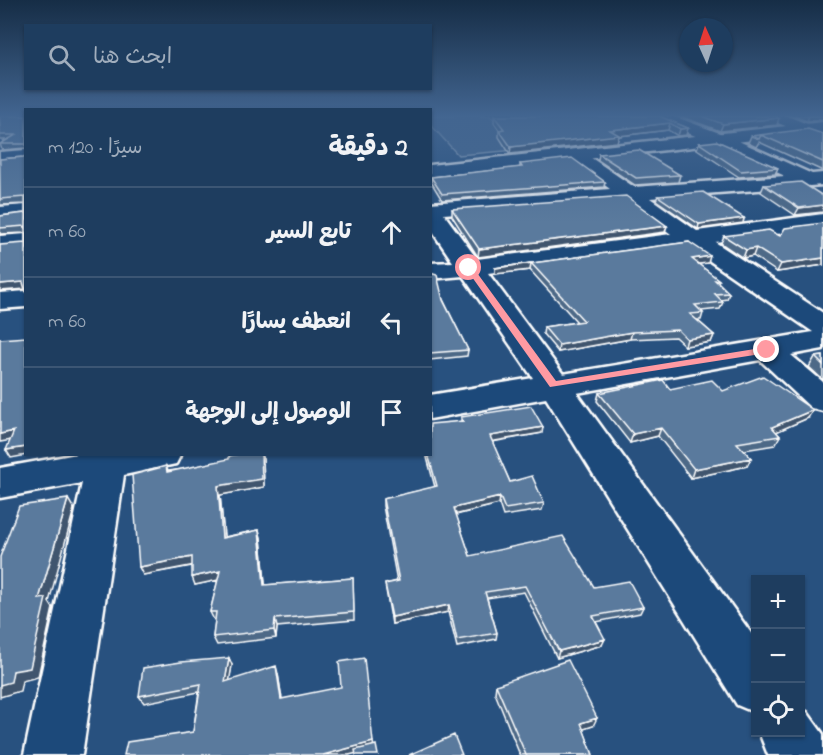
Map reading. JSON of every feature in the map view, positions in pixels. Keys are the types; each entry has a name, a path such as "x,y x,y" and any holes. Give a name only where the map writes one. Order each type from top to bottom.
{"street":[{"path":"432,171 609,151"},
{"path":"748,151 817,181"},
{"path":"0,157 24,155"},
{"path":"575,155 692,238 823,326"},
{"path":"432,210 628,193 817,181"},
{"path":"0,214 24,212"},
{"path":"432,213 554,385 754,683"},
{"path":"432,271 469,268 823,221"},
{"path":"0,243 24,241"},
{"path":"0,301 24,299"},
{"path":"432,407 823,340"},
{"path":"767,350 823,400"},
{"path":"0,483 151,456"},
{"path":"53,755 106,464"},
{"path":"790,737 802,755"}],"shaded area":[{"path":"455,151 503,151 458,155"}],"building":[{"path":"641,151 680,175 636,178 599,154"},
{"path":"711,151 740,151 778,168 741,171"},
{"path":"798,151 823,151 823,162"},
{"path":"24,157 24,197 0,199 0,159"},
{"path":"572,158 605,182 442,194 432,179 522,167 520,164"},
{"path":"801,182 823,196 823,205 799,208 764,185"},
{"path":"703,192 744,218 699,224 658,196"},
{"path":"626,196 667,226 479,249 452,209"},
{"path":"24,213 24,226 0,228 0,216"},
{"path":"823,223 823,258 781,264 756,248 746,250 724,236 769,230 780,236 785,228"},
{"path":"689,242 710,256 692,259 719,280 715,280 729,293 715,294 723,302 695,305 703,313 690,314 714,335 687,339 678,330 632,332 559,345 544,327 584,321 531,263"},
{"path":"24,243 24,286 23,282 0,284 0,245"},
{"path":"432,274 437,275 443,300 468,350 432,353"},
{"path":"24,337 24,447 6,450 14,431 0,434 0,339"},
{"path":"823,356 823,365 815,357"},
{"path":"763,376 813,410 772,427 780,436 737,443 751,458 694,469 661,428 633,434 599,393 663,380 670,389 712,380 723,391"},
{"path":"531,406 543,427 490,436 510,482 532,476 544,503 505,509 500,497 454,508 470,556 563,536 594,587 629,581 643,607 593,616 605,639 559,651 525,586 485,592 497,633 457,640 449,605 392,617 385,584 399,581 383,499 437,486 429,456 432,456 432,424 463,421 461,417"},
{"path":"229,456 261,456 262,479 218,486 222,538 259,530 264,585 353,578 354,612 275,619 274,630 213,637 216,612 210,612 220,571 192,577 192,557 139,567 132,475 166,466 167,472 229,459"},
{"path":"68,499 39,599 46,598 30,668 13,671 11,682 0,685 0,557 19,506"},
{"path":"229,658 225,682 276,666 281,699 341,687 339,662 364,658 373,742 323,755 124,755 127,742 193,732 201,684 139,696 143,668"},
{"path":"568,660 597,718 581,723 593,755 526,755 496,685"},
{"path":"454,735 462,755 409,755"},
{"path":"376,745 378,755 356,755 355,750"}],"route":[{"path":"469,268 554,385 767,350"}]}
